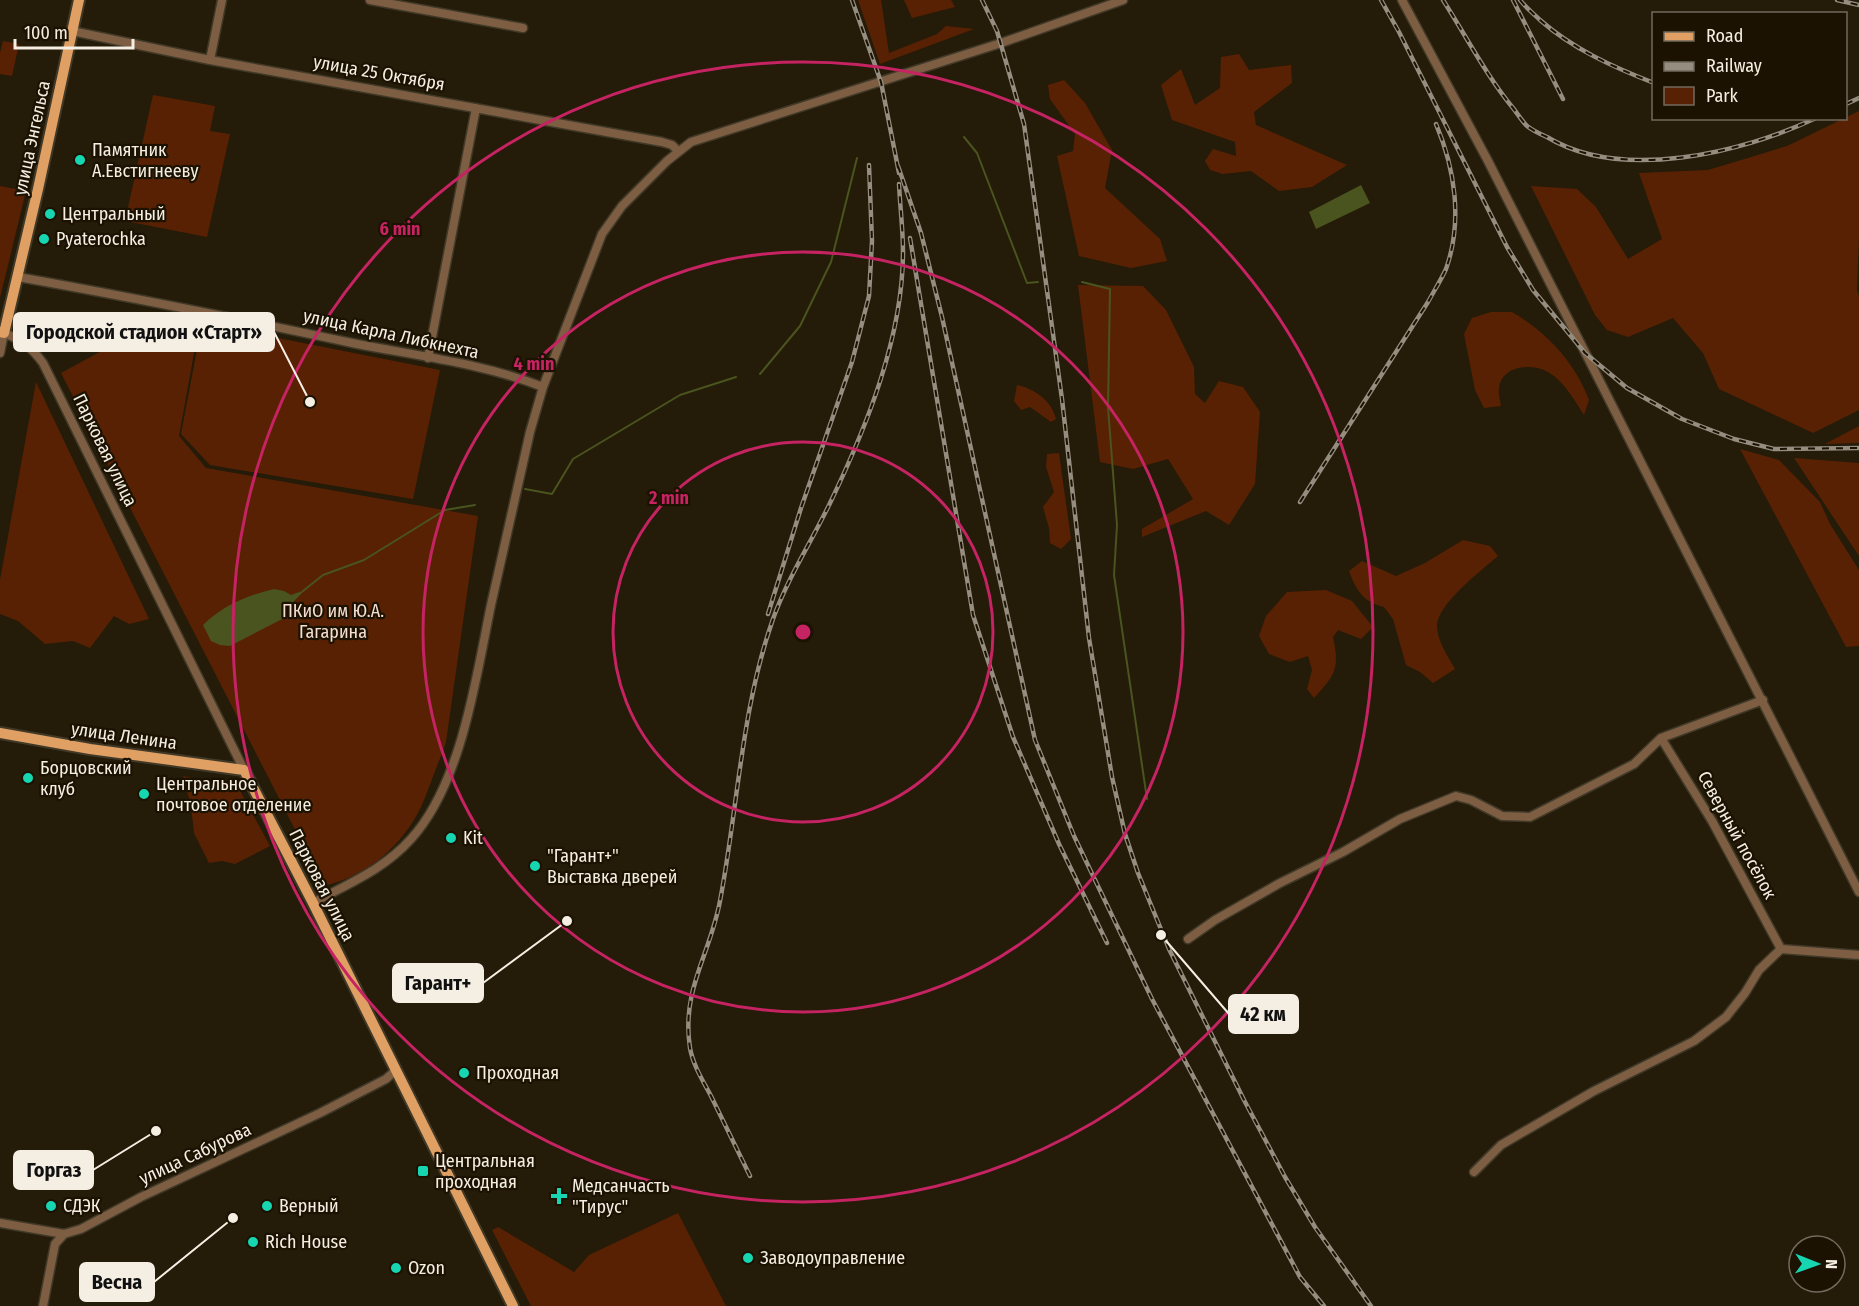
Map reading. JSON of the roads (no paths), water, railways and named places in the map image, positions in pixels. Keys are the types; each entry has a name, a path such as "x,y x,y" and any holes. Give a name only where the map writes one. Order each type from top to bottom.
{"main road":[{"name":"улица Энгельса","path":"2,333 18,277 79,0"},
{"name":"улица Ленина","path":"0,733 90,749 244,770"},
{"name":"Парковая улица","path":"244,770 314,903 513,1306"}],"street":[{"path":"210,60 222,0"},
{"path":"370,0 523,28"},
{"path":"314,903 384,865 412,838 432,810 469,715 530,432 543,387 602,234 622,206 678,151 691,142 1001,43 1123,0"},
{"path":"1402,0 1488,162 1859,892"},
{"name":"улица 25 Октября","path":"72,31 210,60 662,142 672,145 678,151"},
{"path":"428,358 476,108"},
{"name":"улица Карла Либкнехта","path":"18,277 118,294 428,358 521,378 543,387"},
{"name":"улица Энгельса","path":"0,353 2,333"},
{"name":"Парковая улица","path":"2,333 21,340 44,363 244,770"},
{"path":"1188,939 1233,909 1343,852 1400,819 1456,796 1472,800 1502,816 1530,817 1634,764 1661,738 1762,700"},
{"name":"Северный посёлок","path":"1661,738 1712,820 1781,949"},
{"path":"1474,1172 1501,1145 1594,1091 1695,1041 1726,1017 1759,970 1781,949 1859,955"},
{"name":"улица Сабурова","path":"64,1234 81,1229 158,1189 320,1113 386,1079 396,1070"},
{"path":"0,1223 64,1234"},
{"path":"43,1306 55,1244 64,1234"}],"waterway":[{"path":"964,137 977,153 1027,283 1038,282"},
{"path":"760,374 800,326 831,262 857,158"},
{"path":"1082,282 1110,289 1108,407 1117,525 1114,575 1147,799"},
{"path":"525,489 552,494 573,459 680,395 736,377"},
{"path":"303,591 323,575 364,560 445,510 475,505"}],"railway":[{"path":"852,0 881,82 899,173"},
{"path":"982,0 997,31 1024,124 1062,399 1089,638 1112,777 1125,834 1169,949 1244,1100 1315,1227 1371,1306"},
{"path":"1381,0 1507,247 1533,290 1585,353 1627,388 1682,419 1734,439 1774,449 1859,448"},
{"path":"1443,0 1476,55 1525,124 1577,151 1610,158 1645,160 1682,157 1753,142 1811,120"},
{"path":"1513,0 1563,99"},
{"path":"1520,0 1540,20 1566,40 1609,64 1652,82"},
{"path":"1837,0 1859,5"},
{"path":"1847,104 1859,98"},
{"path":"1300,502 1428,302 1446,269 1454,232 1454,195 1448,159 1436,124"},
{"path":"768,614 801,508 852,362 869,296 872,241 869,165"},
{"path":"898,166 921,233 942,317 1035,740 1074,836 1152,999 1300,1277 1324,1306"},
{"path":"750,1176 693,1061 688,1027 689,1008 720,901 747,723 762,653 786,588 831,501 857,442 870,411 890,348 901,284 903,243 899,184"},
{"path":"910,238 973,615 1013,737 1059,844 1107,943"}],"place":[{"name":"Памятник А.Евстигнееву","path":"80,160"},
{"name":"Центральный","path":"50,214"},
{"name":"Pyaterochka","path":"44,239"},
{"name":"Городской стадион «Старт»","path":"310,402"},
{"name":"Борцовский клуб","path":"28,778"},
{"name":"Центральное почтовое отделение","path":"144,794"},
{"name":"Kit","path":"451,838"},
{"name":"\"Гарант+\" Выставка дверей","path":"535,866"},
{"name":"Гарант+","path":"567,921"},
{"name":"42 км","path":"1161,935"},
{"name":"Проходная","path":"464,1073"},
{"name":"Горгаз","path":"156,1131"},
{"name":"Центральная проходная","path":"423,1171"},
{"name":"Медсанчасть \"Тирус\"","path":"559,1196"},
{"name":"СДЭК","path":"51,1206"},
{"name":"Верный","path":"267,1206"},
{"name":"Весна","path":"233,1218"},
{"name":"Rich House","path":"253,1242"},
{"name":"Заводоуправление","path":"748,1258"},
{"name":"Ozon","path":"396,1268"}],"park label":[{"name":"ПКиО им Ю.А. Гагарина","path":"333,621"}]}
